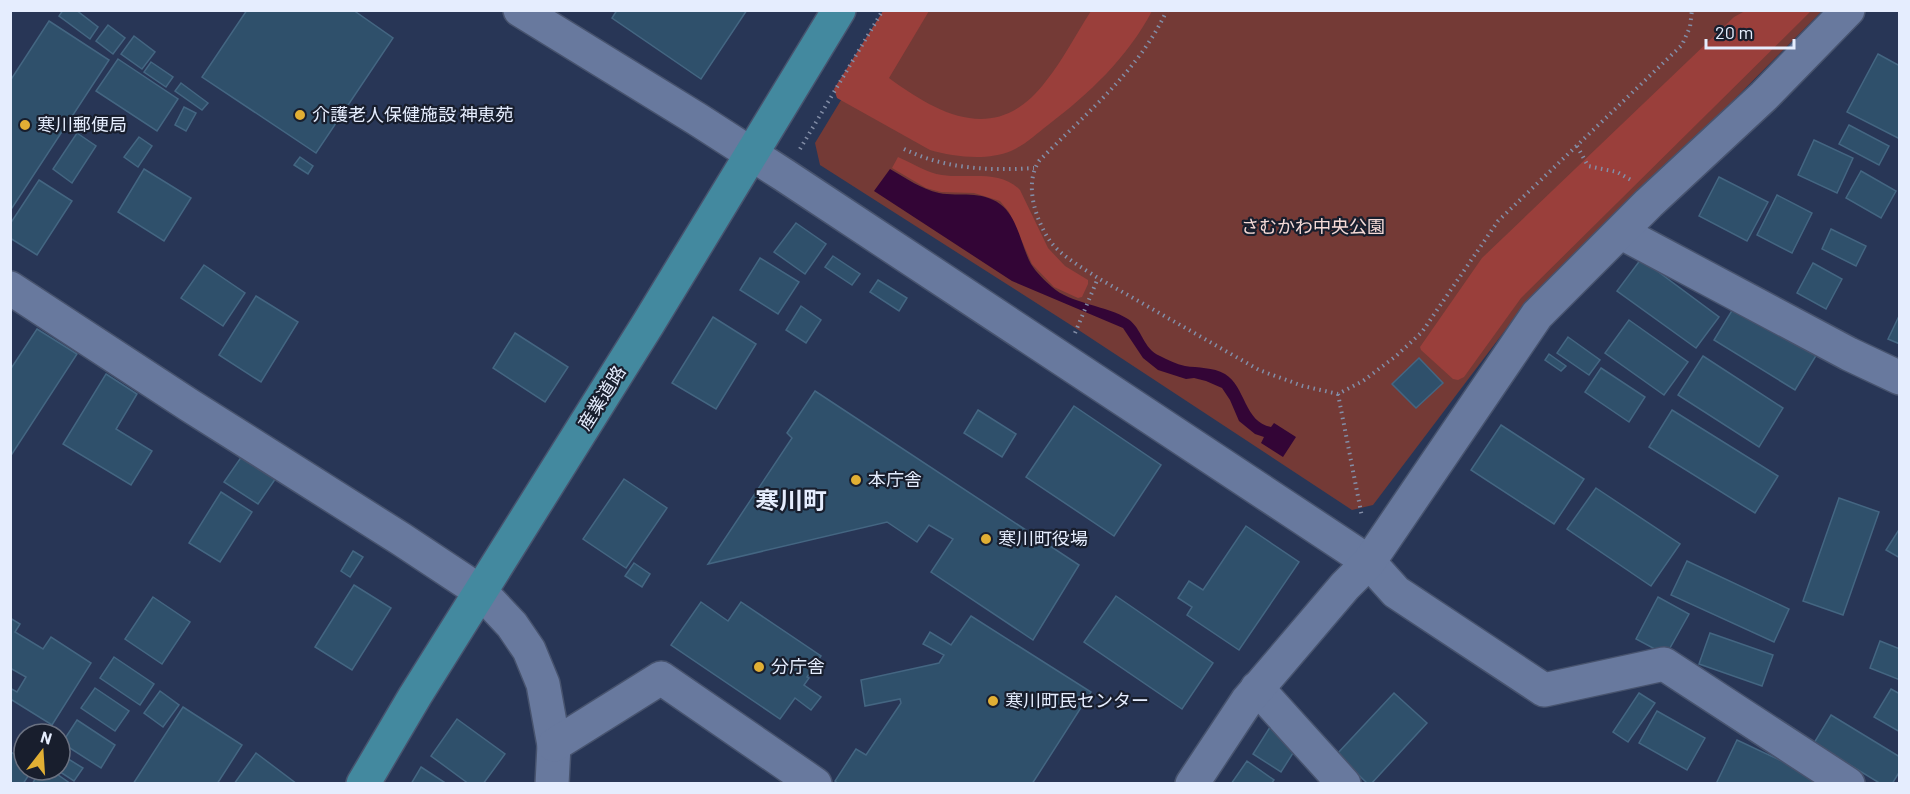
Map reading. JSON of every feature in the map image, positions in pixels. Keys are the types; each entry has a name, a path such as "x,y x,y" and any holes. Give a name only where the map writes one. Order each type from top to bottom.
{"main road":[{"name":"産業道路","path":"363,783 839,10"}],"street":[{"path":"520,10 751,154 1369,562 1396,592 1544,690 1664,664 1848,783"},
{"path":"1192,783 1257,688 1345,586 1369,562 1537,315 1650,203 1764,96 1848,10"},
{"path":"1622,233 1839,349 1899,378"},
{"path":"10,288 481,592 512,625 529,650 543,684 554,745 552,783"},
{"path":"554,745 661,678 815,783"},
{"path":"1257,688 1344,783"}],"path":[{"path":"799,152 883,10"},
{"path":"1167,10 1158,29 1134,65 1039,161 1032,179 1036,212 1051,242 1098,278 1259,370 1303,386 1338,394 1363,381 1422,332 1498,221 1682,45 1694,11"},
{"path":"1577,146 1588,166 1624,175 1650,203"},
{"path":"904,149 924,159 954,166 996,171 1035,168"},
{"path":"1060,357 1077,329 1098,278"},
{"path":"1338,394 1362,520"}],"green space":[{"name":"さむかわ中央公園","path":"895,11 1822,11 1576,259 1522,308 1373,505 1352,510 1077,329 820,165 815,143"}],"shaded area":[{"path":"883,11 929,11 889,78 929,104 949,113 969,118 989,118 1009,113 1028,101 1064,56 1091,11 1152,11 1119,59 1078,101 1016,149 981,157 949,155 930,150 837,98 834,89"},
{"path":"1745,11 1811,11 1521,298 1464,377 1458,380 1453,379 1420,347 1482,258 1734,17"},
{"path":"898,157 936,174 993,177 1012,183 1020,190 1048,248 1065,266 1088,280 1082,297 1078,298 1054,287 1032,264 1009,212 1000,201 974,193 941,192 926,188 892,168"},
{"path":"890,169 932,191 978,195 1000,204 1011,216 1031,264 1049,285 1068,297 1128,319 1154,353 1182,365 1210,369 1225,374 1237,387 1255,418 1271,427 1274,423 1296,437 1283,457 1261,443 1264,437 1255,434 1239,421 1222,388 1206,381 1186,379 1158,370 1143,358 1123,328 1012,281 874,191"}],"building":[{"path":"63,10 76,10 98,27 90,39 59,16"},
{"name":"介護老人保健施設 神恵苑","path":"247,10 353,10 393,38 316,153 202,77"},
{"path":"617,10 747,10 701,79 612,18"},
{"path":"49,21 109,60 10,211 10,81"},
{"path":"108,25 125,38 113,54 96,41"},
{"path":"134,36 155,52 142,69 121,54"},
{"path":"1878,54 1900,66 1900,139 1847,112"},
{"path":"118,59 178,99 157,131 96,91"},
{"path":"151,62 173,77 166,87 144,72"},
{"path":"181,83 208,103 202,110 175,91"},
{"path":"184,107 196,113 186,131 175,125"},
{"path":"1849,125 1889,146 1879,165 1839,144"},
{"path":"77,133 96,146 72,183 53,169"},
{"path":"139,137 152,146 138,167 124,157"},
{"path":"1814,140 1853,158 1837,193 1798,175"},
{"path":"300,157 313,166 308,174 294,165"},
{"path":"144,169 191,198 164,241 118,212"},
{"path":"1861,171 1896,191 1881,218 1846,198"},
{"path":"1719,177 1768,202 1747,241 1699,216"},
{"path":"39,180 72,201 37,255 10,238 10,224"},
{"path":"1777,195 1812,213 1792,253 1757,235"},
{"path":"796,223 826,244 805,274 774,252"},
{"path":"1831,229 1866,246 1856,266 1822,249"},
{"path":"833,256 860,274 852,285 825,267"},
{"path":"760,258 799,282 778,314 740,290"},
{"path":"1641,259 1719,317 1696,348 1617,291"},
{"path":"1813,263 1842,279 1826,309 1797,293"},
{"path":"204,265 245,293 223,326 181,298"},
{"path":"878,280 907,298 899,311 870,292"},
{"path":"256,296 298,322 261,382 219,355"},
{"path":"1736,304 1817,354 1795,390 1714,340"},
{"path":"801,306 821,320 806,343 786,330"},
{"path":"1900,314 1900,344 1888,339"},
{"path":"713,317 756,344 716,409 672,383"},
{"path":"1629,320 1688,362 1664,395 1605,353"},
{"path":"37,329 77,354 10,457 10,370"},
{"path":"515,333 568,367 545,402 493,368"},
{"path":"1568,337 1600,360 1589,375 1557,353"},
{"path":"1549,354 1566,366 1561,371 1545,360"},
{"path":"1703,356 1783,408 1759,447 1678,395"},
{"path":"1419,358 1443,383 1416,408 1392,384"},
{"path":"1601,368 1645,397 1629,422 1585,392"},
{"path":"106,374 137,394 116,429 152,451 131,485 63,444"},
{"name":"本庁舎","path":"815,391 1079,565 1033,640 931,572 953,539 929,525 917,542 887,522 708,564 792,438 787,433"},
{"path":"1074,406 1161,465 1114,536 1026,477"},
{"path":"978,410 1016,434 1002,457 964,433"},
{"path":"1672,410 1778,476 1755,513 1649,447"},
{"path":"1501,425 1584,479 1554,524 1471,470"},
{"path":"242,456 276,478 258,504 224,482"},
{"path":"624,479 667,508 626,568 583,539"},
{"path":"1596,488 1680,544 1651,586 1567,529"},
{"path":"221,492 252,512 220,562 189,543"},
{"path":"1839,498 1879,512 1843,615 1803,601"},
{"path":"1246,526 1299,562 1239,650 1187,615 1192,607 1178,598 1189,581 1203,590"},
{"path":"1900,528 1900,558 1886,550"},
{"path":"353,551 363,557 350,577 341,571"},
{"path":"1687,561 1789,609 1774,642 1671,595"},
{"path":"634,563 650,574 642,587 625,576"},
{"path":"354,585 391,608 352,670 315,647"},
{"path":"1116,596 1213,663 1182,709 1084,642"},
{"path":"153,597 190,622 162,664 125,639"},
{"path":"1658,597 1689,614 1666,655 1636,639"},
{"name":"分庁舎","path":"701,602 728,621 741,602 821,656 804,685 821,697 811,710 795,698 780,719 671,645"},
{"name":"寒川町民センター","path":"971,616 1091,692 1032,784 839,784 835,781 856,749 866,755 901,703 900,699 865,706 861,680 939,663 944,655 923,644 930,632 951,645"},
{"path":"10,618 20,624 15,632 43,649 51,637 91,663 54,722 47,722 12,700 10,702 10,688 17,692 26,677 10,668"},
{"path":"1710,633 1773,655 1762,686 1699,664"},
{"path":"1880,641 1900,649 1900,680 1870,668"},
{"path":"114,657 154,684 140,705 100,678"},
{"path":"95,688 129,711 115,731 81,708"},
{"path":"1891,689 1900,694 1900,732 1874,717"},
{"path":"160,691 179,705 163,727 144,713"},
{"path":"1394,693 1427,723 1371,784 1368,784 1337,754"},
{"path":"1639,693 1655,703 1628,742 1613,732"},
{"path":"183,707 242,745 217,784 133,784"},
{"path":"1657,711 1705,738 1687,770 1639,743"},
{"path":"1831,715 1900,757 1900,771 1892,784 1881,784 1814,743"},
{"path":"457,719 505,754 483,784 469,784 431,756"},
{"path":"77,720 115,745 101,768 72,749 72,728"},
{"path":"1272,724 1300,742 1281,772 1253,754"},
{"path":"1737,740 1820,779 1817,784 1716,784"},
{"path":"11,752 12,782 24,782 23,784 10,784"},
{"path":"256,753 297,784 234,784"},
{"path":"72,761 83,768 74,781 72,780"},
{"path":"1247,761 1274,780 1271,784 1231,784"},
{"path":"421,767 447,784 411,784"},
{"path":"33,782 68,782 71,784 32,784"}],"place":[{"name":"介護老人保健施設 神恵苑","path":"300,115"},
{"name":"寒川郵便局","path":"25,125"},
{"name":"本庁舎","path":"856,480"},
{"name":"寒川町役場","path":"986,539"},
{"name":"分庁舎","path":"759,667"},
{"name":"寒川町民センター","path":"993,701"}],"district":[{"name":"寒川町","path":"791,501"}]}
